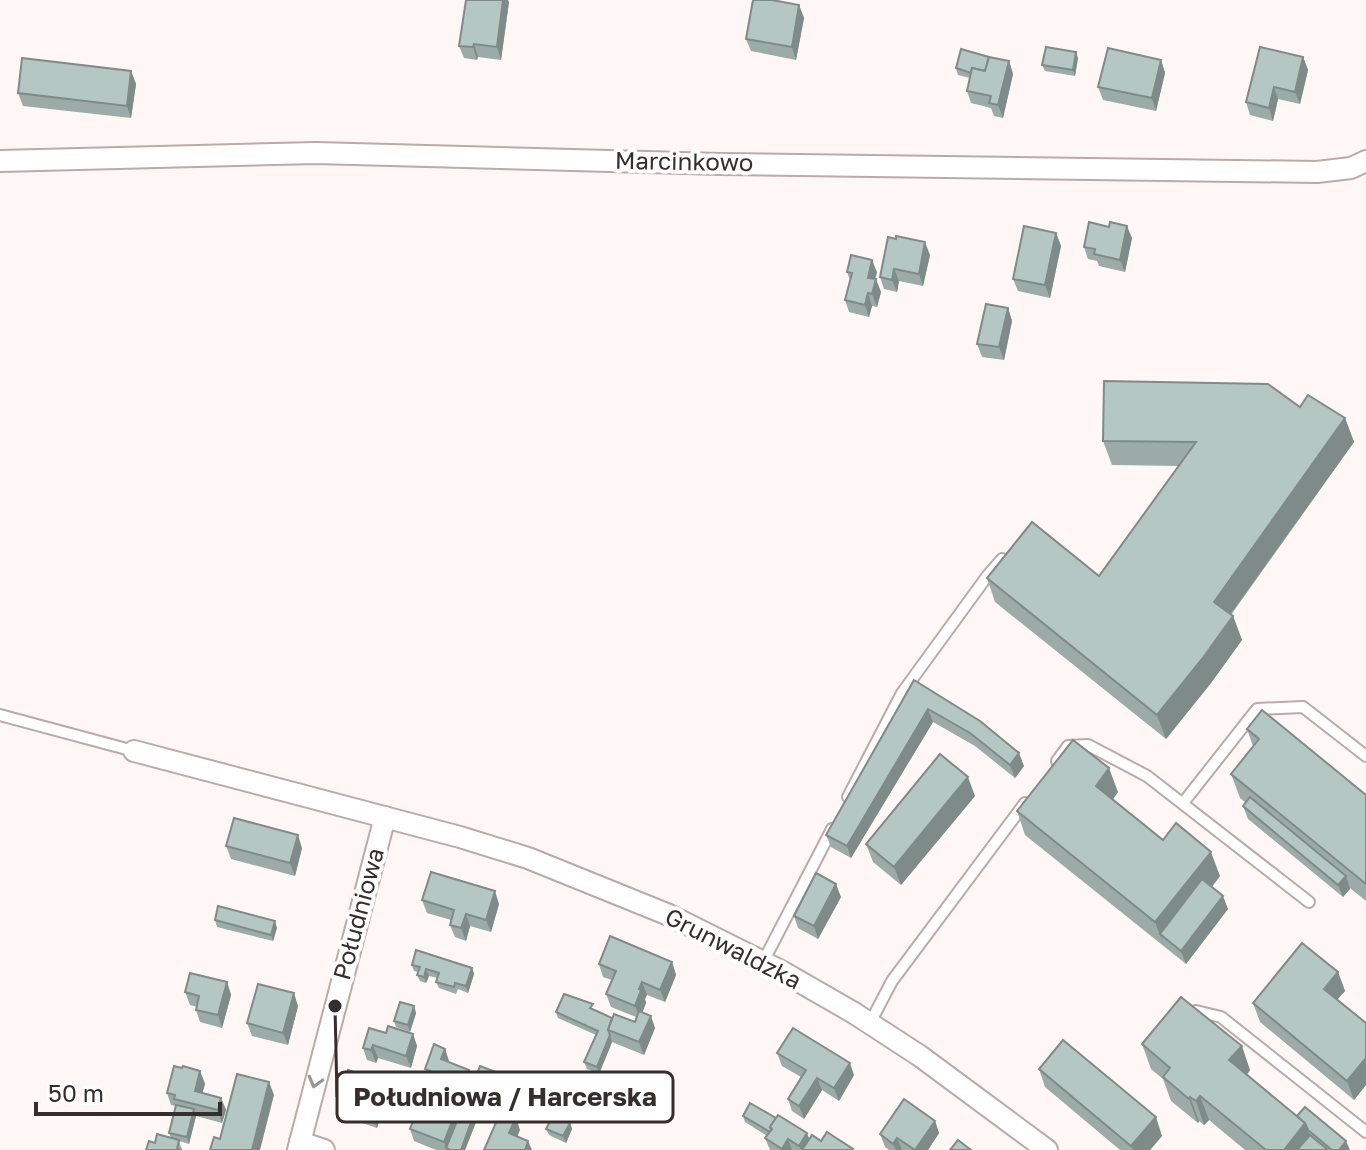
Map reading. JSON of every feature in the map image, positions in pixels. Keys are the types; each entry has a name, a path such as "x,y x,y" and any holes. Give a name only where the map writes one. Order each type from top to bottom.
{"street":[{"name":"Marcinkowo","path":"0,161 316,153 720,164 1302,172 1351,168 1366,161"},
{"name":"Grunwaldzka","path":"134,751 528,858 669,915 763,962 870,1023 1047,1150"},
{"name":"Południowa","path":"299,1146 385,817"},
{"path":"299,1146 324,1150"}],"lane":[{"path":"845,804 902,693 988,575 1014,546"},
{"path":"1183,803 1257,709 1303,707 1366,756"},
{"path":"0,715 134,751"},
{"path":"1049,771 1068,746 1088,745 1147,776 1309,902"},
{"path":"870,1023 892,981 1031,796"},
{"path":"763,962 837,818"},
{"path":"1196,1011 1221,1017 1366,1132"}],"building":[{"path":"466,0 503,0 497,47 459,46"},
{"path":"753,0 799,5 792,47 746,39"},
{"path":"1046,47 1076,52 1073,70 1042,65"},
{"path":"1260,47 1303,57 1295,92 1274,87 1269,108 1246,102"},
{"path":"1108,48 1161,60 1152,98 1098,87"},
{"path":"961,49 989,57 985,71 972,68 971,73 956,68"},
{"path":"989,57 1009,61 998,105 989,103 991,96 967,91 972,68 985,71"},
{"path":"22,58 131,71 127,106 18,93"},
{"path":"1089,222 1109,227 1110,222 1127,226 1120,260 1094,254 1095,249 1084,247"},
{"path":"1024,226 1056,233 1045,285 1013,279"},
{"path":"896,236 925,242 919,274 894,269 892,280 880,277 888,237 896,239"},
{"path":"851,255 872,260 868,278 876,279 865,305 845,300 852,273 847,272"},
{"path":"986,304 1008,308 999,347 977,344"},
{"path":"1104,381 1268,384 1300,407 1308,395 1345,418 1214,602 1233,616 1157,715 987,578 1032,522 1099,576 1196,442 1103,441"},
{"path":"914,680 980,721 1019,753 1010,765 970,733 928,709 847,846 826,835"},
{"path":"1262,710 1366,795 1366,884 1231,774 1259,739 1247,729"},
{"path":"1073,740 1109,768 1096,786 1163,840 1176,823 1211,852 1155,922 1017,811"},
{"path":"940,754 968,777 894,867 866,844"},
{"path":"1250,797 1346,876 1338,885 1243,806"},
{"path":"234,818 298,835 290,863 226,846"},
{"path":"431,872 495,891 486,920 466,914 461,928 450,925 454,910 422,900"},
{"path":"816,873 836,884 814,926 794,916"},
{"path":"1202,879 1223,896 1181,951 1160,934"},
{"path":"218,906 275,921 271,935 215,920"},
{"path":"610,936 672,962 660,990 642,982 635,1006 606,994 616,971 599,964"},
{"path":"1302,943 1338,972 1324,989 1366,1023 1366,1058 1347,1081 1253,1003"},
{"path":"416,950 472,968 466,986 455,983 454,987 436,982 439,973 426,969 424,977 417,975 420,967 412,965"},
{"path":"190,973 227,982 218,1015 196,1010 199,996 185,992"},
{"path":"258,984 294,993 283,1033 247,1023"},
{"path":"564,994 593,1004 590,1008 612,1018 608,1030 610,1035 597,1067 584,1062 598,1031 556,1012"},
{"path":"1181,997 1242,1046 1229,1060 1305,1123 1284,1150 1266,1150 1200,1096 1196,1101 1189,1099 1163,1077 1170,1068 1142,1044"},
{"path":"400,1002 414,1006 408,1025 394,1021"},
{"path":"639,1011 651,1016 639,1042 608,1030 614,1014 635,1022"},
{"path":"388,1026 413,1034 406,1056 373,1045 371,1050 363,1048 369,1028 386,1033"},
{"path":"793,1028 850,1063 834,1088 817,1078 799,1106 788,1099 806,1070 777,1053"},
{"path":"1063,1040 1156,1117 1131,1146 1039,1069"},
{"path":"434,1044 445,1049 441,1059 469,1070 463,1084 425,1069"},
{"path":"174,1066 200,1071 195,1091 221,1098 218,1110 174,1099 175,1095 167,1093"},
{"path":"480,1066 496,1072 482,1108 466,1103"},
{"path":"348,1070 383,1082 372,1115 337,1104"},
{"path":"237,1074 269,1082 252,1150 210,1150 214,1137 220,1139"},
{"path":"422,1098 456,1111 444,1142 410,1129"},
{"path":"904,1099 935,1121 915,1150 897,1138 893,1144 880,1134"},
{"path":"750,1103 776,1118 770,1132 743,1116"},
{"path":"176,1105 194,1109 187,1137 169,1133"},
{"path":"463,1106 475,1111 461,1150 450,1150 446,1148"},
{"path":"1305,1107 1346,1141 1339,1150 1332,1150 1308,1130 1297,1116"},
{"path":"501,1111 516,1117 509,1133 528,1141 525,1150 484,1150"},
{"path":"553,1115 570,1123 563,1136 546,1129"},
{"path":"778,1115 807,1133 799,1146 788,1139 782,1149 765,1138"},
{"path":"827,1132 853,1149 802,1150 812,1135 821,1141"},
{"path":"157,1134 179,1140 177,1149 182,1150 146,1150 149,1141 155,1143"},
{"path":"1310,1135 1328,1150 1297,1150"},
{"path":"958,1140 971,1150 950,1150"}],"place":[{"name":"Południowa / Harcerska","path":"335,1006"}]}
